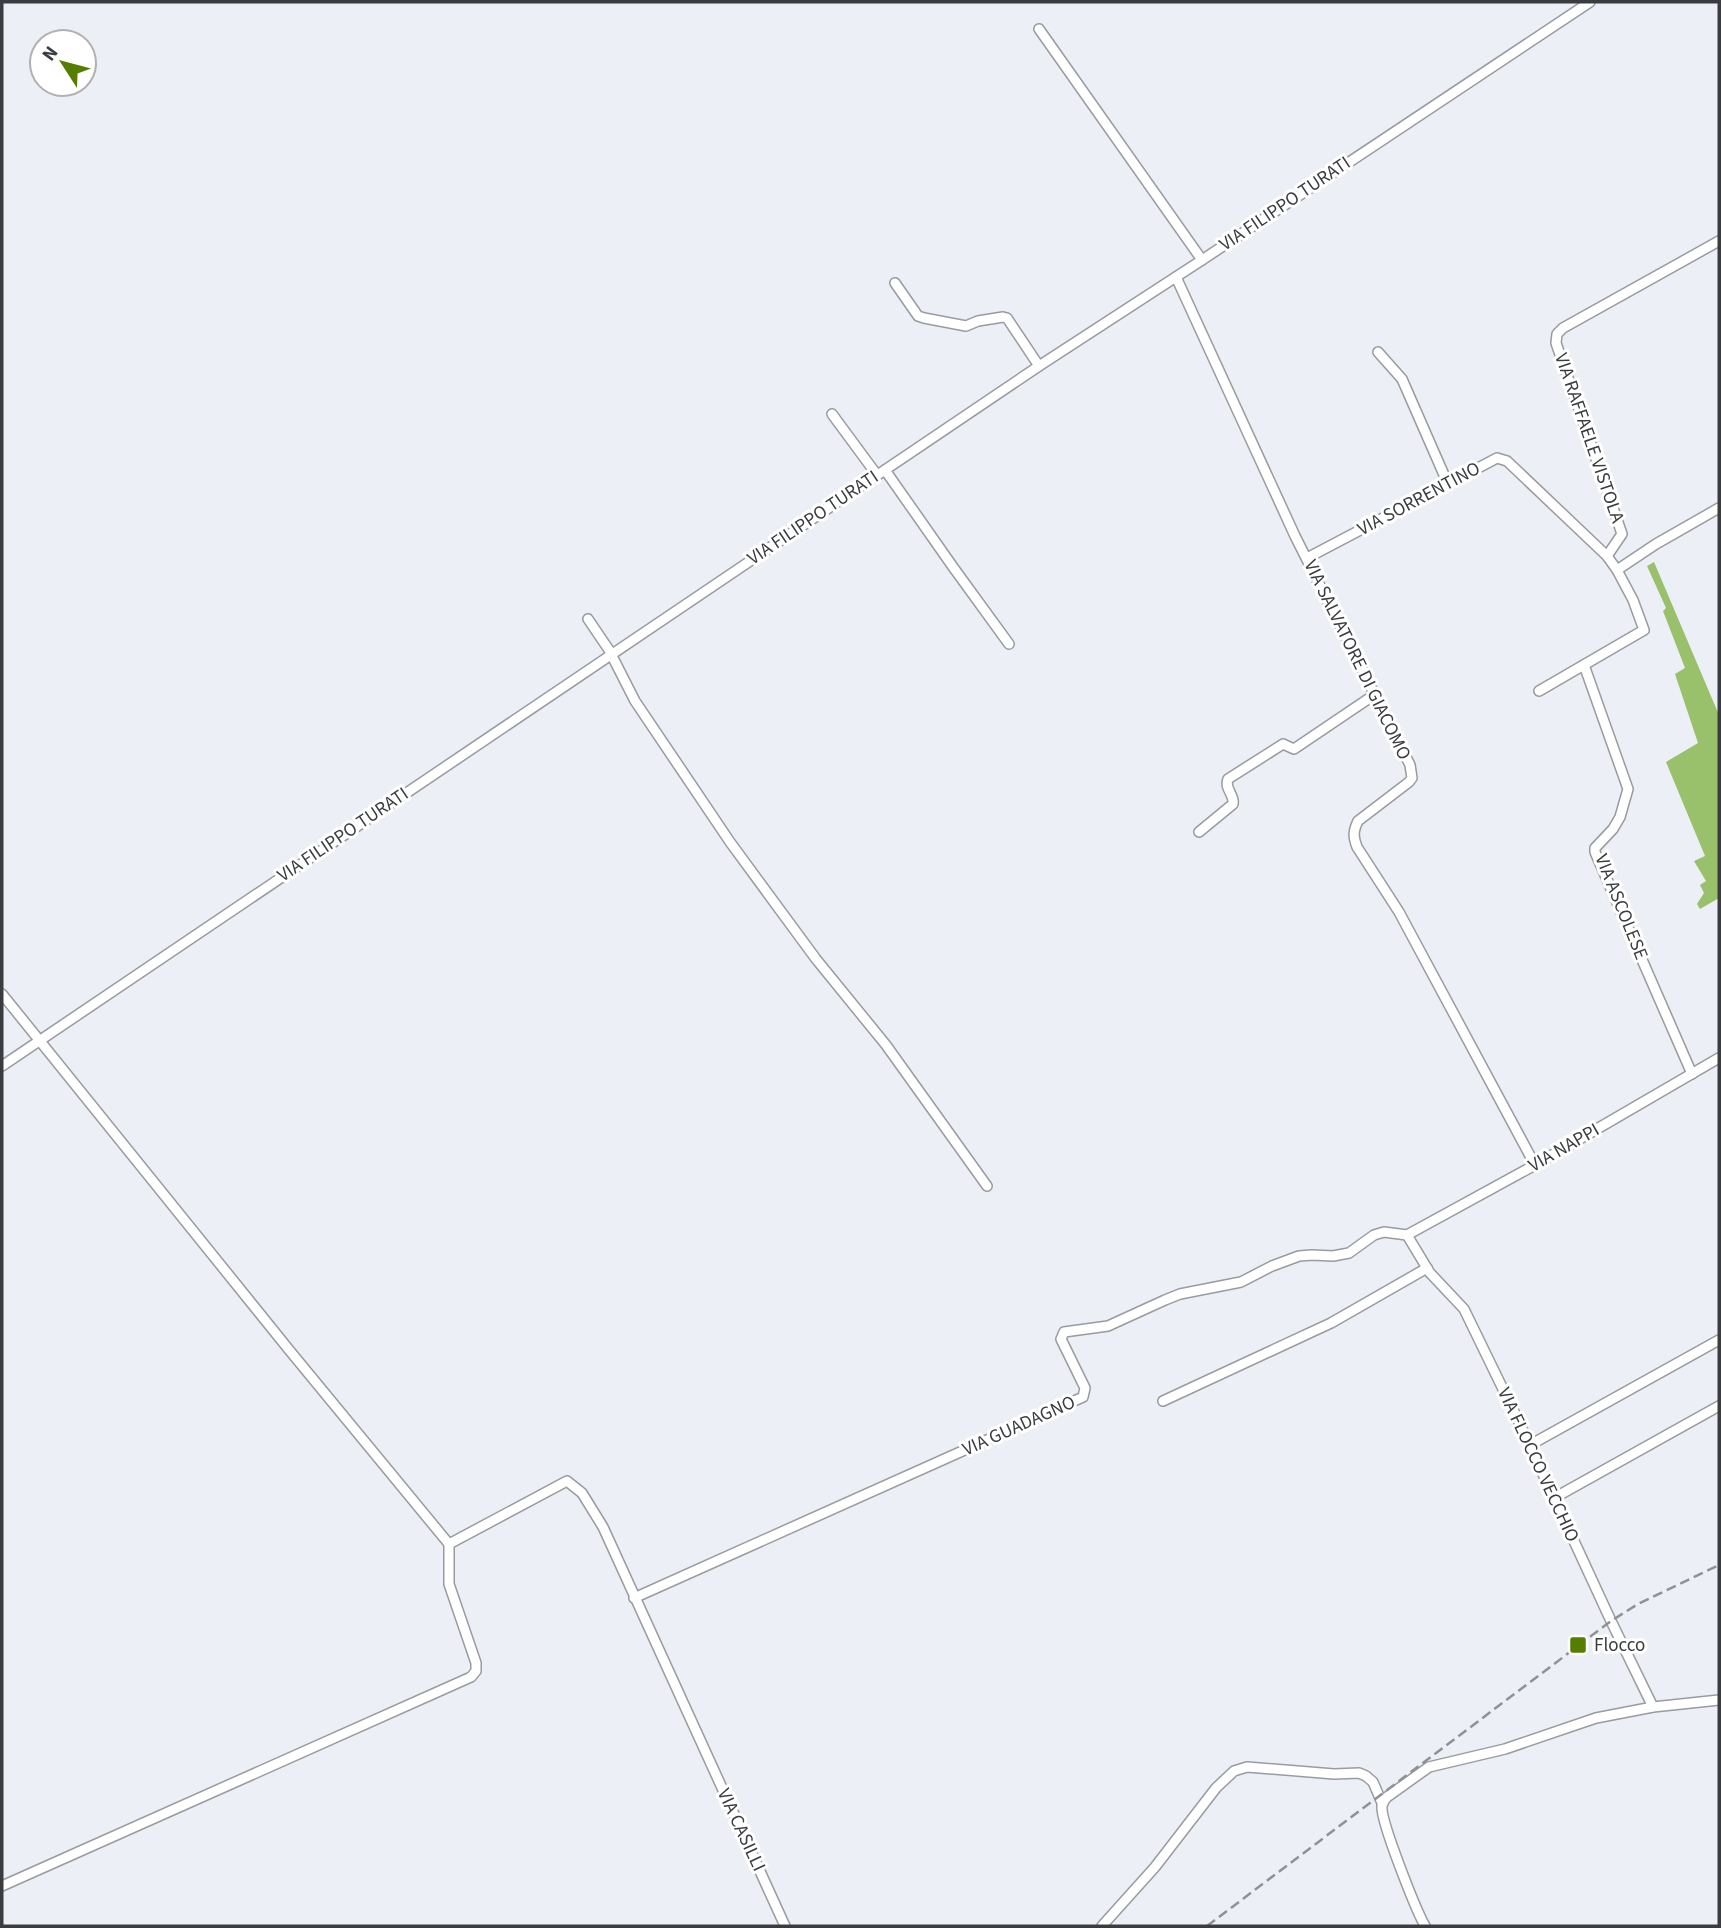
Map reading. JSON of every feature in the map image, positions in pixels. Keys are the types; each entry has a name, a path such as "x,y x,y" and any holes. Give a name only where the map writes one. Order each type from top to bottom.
{"street":[{"name":"VIA FILIPPO TURATI","path":"2,1066 1039,366 1590,2"},
{"path":"1039,30 1202,260"},
{"name":"VIA RAFFAELE VISTOLA","path":"1607,556 1622,534 1556,343 1557,334 1563,328 1719,241"},
{"name":"VIA SALVATORE DI GIACOMO","path":"1176,277 1257,455 1410,765 1412,778 1405,787 1359,821 1353,838 1399,912 1535,1165"},
{"path":"895,283 918,316 924,318 966,326 978,321 1007,318 1039,366"},
{"path":"1378,352 1402,379 1448,484"},
{"path":"832,414 881,472 1009,644"},
{"name":"VIA SORRENTINO","path":"1307,558 1497,458 1502,458 1607,556 1633,600 1644,630 1539,691"},
{"path":"1617,570 1719,508"},
{"path":"588,619 611,654 635,701 730,842 816,959 886,1045 987,1186"},
{"name":"VIA ASCOLESE","path":"1584,665 1628,789 1620,817 1595,848 1595,852 1692,1074"},
{"path":"1199,832 1233,804 1233,797 1227,787 1228,779 1283,744 1294,749 1374,695"},
{"path":"2,994 449,1544 449,1584 476,1663 476,1671 471,1677 2,1886"},
{"name":"VIA NAPPI","path":"1407,1235 1535,1165 1719,1058"},
{"name":"VIA GUADAGNO","path":"634,1598 1083,1397 1085,1388 1061,1339 1064,1332 1108,1326 1180,1294 1241,1282 1299,1256 1349,1253 1374,1235 1384,1232 1407,1235"},
{"name":"VIA FLOCCO VECCHIO","path":"1407,1235 1427,1268 1464,1309 1653,1707"},
{"path":"1163,1401 1331,1323 1427,1268"},
{"path":"1530,1445 1719,1340"},
{"path":"1554,1498 1719,1406"},
{"name":"VIA CASILLI","path":"449,1544 567,1481 582,1493 603,1527 785,1926"},
{"path":"1382,1803 1395,1790 1429,1767 1505,1749 1596,1718 1653,1707 1719,1700"},
{"path":"1101,1926 1155,1867 1216,1788 1234,1771 1247,1767 1334,1774 1359,1773 1373,1782 1424,1926"}],"green space":[{"path":"1654,562 1719,715 1719,898 1700,909 1697,904 1704,893 1700,885 1706,881 1694,861 1705,856 1666,762 1698,743 1675,674 1685,668 1663,611 1666,608 1647,566"}],"railway":[{"path":"1207,1926 1611,1621 1638,1604 1719,1565"}],"place":[{"name":"Flocco","path":"1578,1645"}]}
